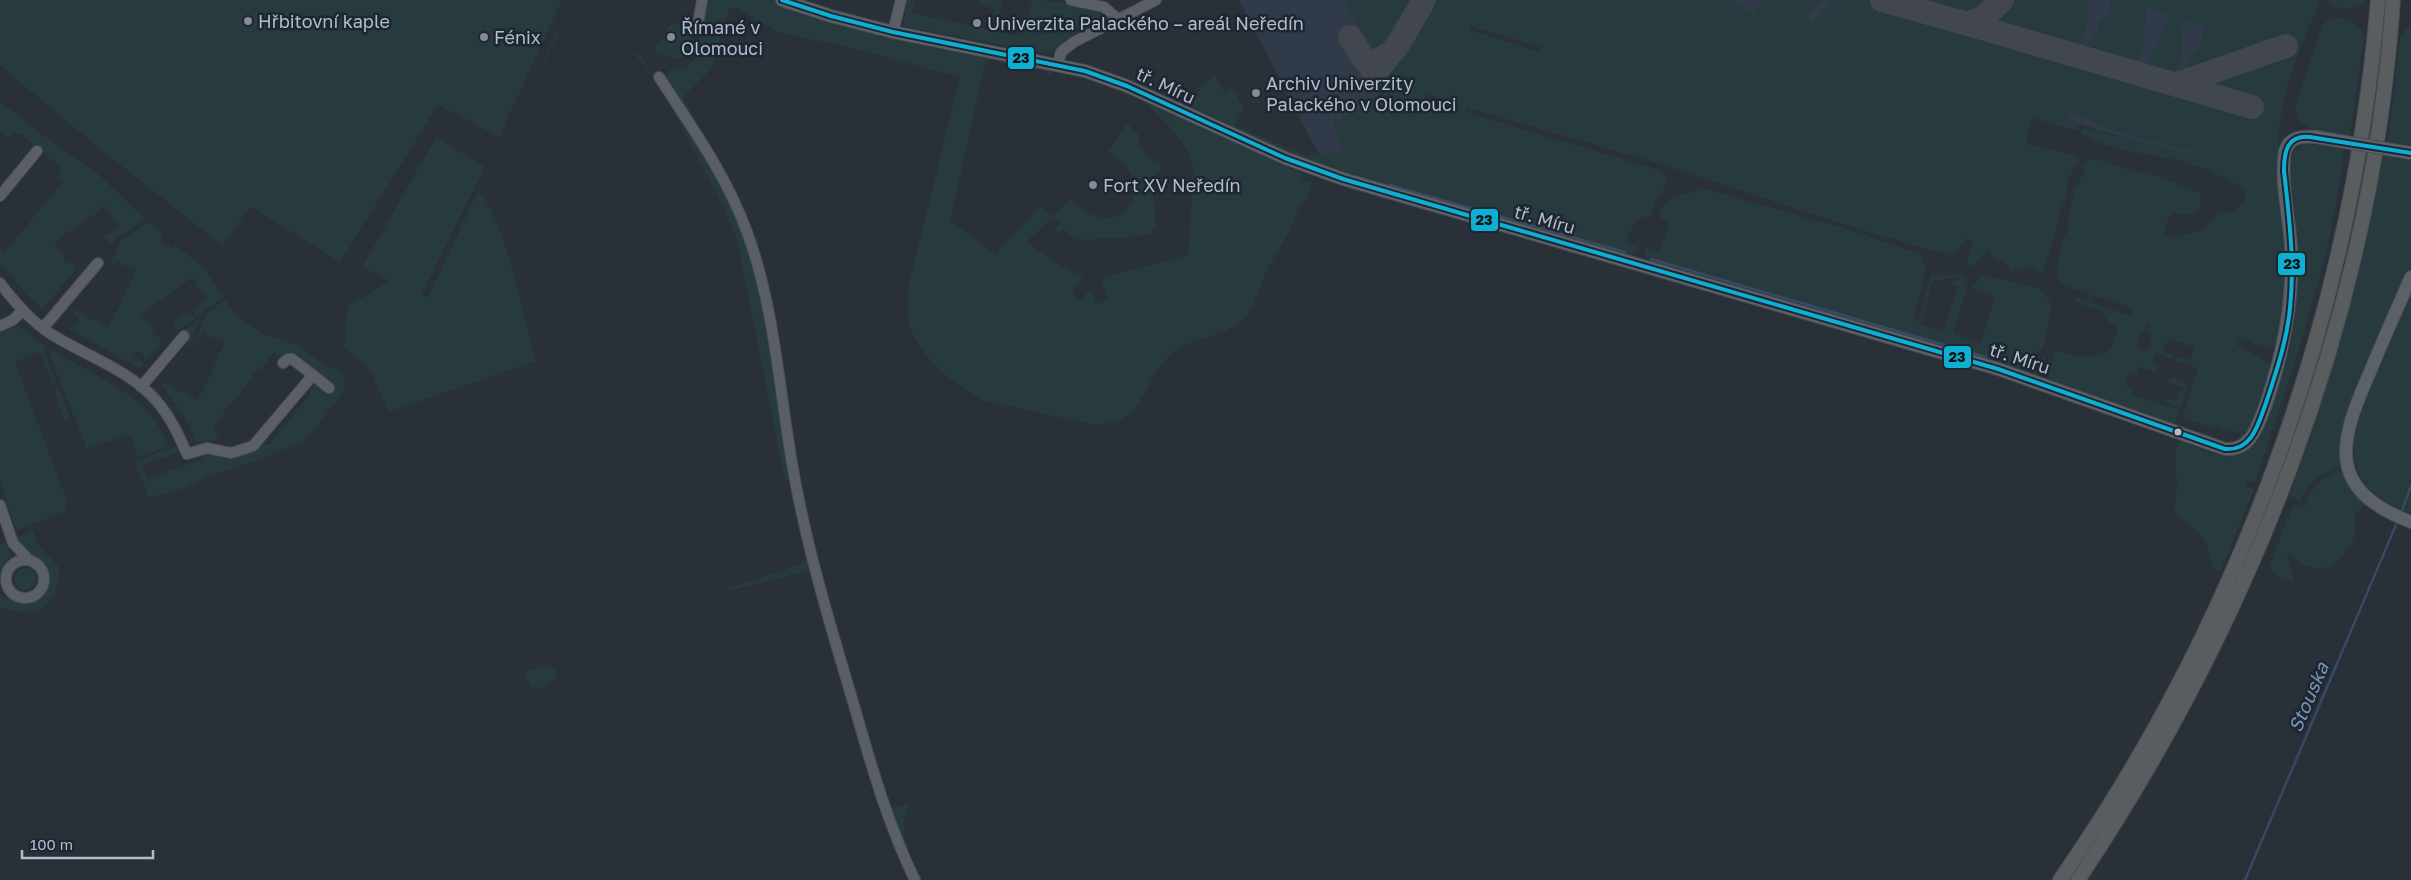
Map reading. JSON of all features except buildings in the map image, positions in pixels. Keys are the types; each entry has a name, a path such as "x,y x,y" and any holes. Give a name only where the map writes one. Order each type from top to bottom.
{"highway":[{"path":"2060,880 2111,803 2167,707 2223,592 2275,465 2318,335 2346,221 2365,117 2378,0"},
{"path":"2078,880 2138,786 2196,683 2254,557 2300,437 2343,298 2369,182 2384,80 2393,0"}],"main road":[{"name":"tř. Míru","path":"782,0 831,16 894,32 1058,64 1118,82 1238,138 1343,179 1998,369 2213,447 2230,450 2243,446 2255,432 2282,350 2290,309 2291,259 2284,171 2285,151 2289,143 2296,138 2316,137 2411,153"},
{"path":"2411,277 2352,415 2345,448 2348,468 2363,494 2383,509 2411,522"}],"street":[{"path":"698,24 702,0"},
{"path":"894,32 901,0"},
{"path":"1071,0 1107,8 1118,19"},
{"path":"1058,64 1059,56 1064,49 1156,0"},
{"path":"659,76 718,172 740,213 752,247 770,328 792,466 822,597 895,838 915,880"},
{"path":"0,196 37,151"},
{"path":"43,328 98,263"},
{"path":"0,284 22,310 43,328 141,387 167,414 188,454 207,448 231,453 256,443 313,375"},
{"path":"0,326 13,320 22,310"},
{"path":"141,387 184,336"},
{"path":"283,363 288,359 292,359 329,388"},
{"path":"0,505 14,543 29,560"},
{"path":"13,593 8,586 6,574 14,543"},
{"path":"0,591 13,593 20,597 29,597 37,594 42,587 44,578 42,570 37,563 29,560 20,560 6,574"}],"shaded area":[{"path":"1239,0 2310,0 2262,178 2003,102 1436,6 1339,158 1318,153"}],"green space":[{"path":"0,0 562,0 499,137 438,105 340,262 253,208 248,209 223,246 96,146 0,65"},
{"path":"706,0 769,0 831,21 890,36 1050,69 1052,78 1044,70 986,59 950,221 996,254 1040,206 1053,216 1070,199 1088,213 1104,218 1118,215 1128,207 1134,195 1133,181 1125,166 1108,152 1127,123 1140,136 1138,144 1153,162 1160,164 1162,170 1152,178 1156,227 1150,234 1141,236 1086,240 1074,239 1063,228 1059,232 1055,229 1060,224 1053,217 1026,242 1067,269 1083,276 1072,293 1076,300 1083,298 1087,292 1093,293 1096,302 1101,304 1107,298 1101,278 1188,255 1194,171 1191,160 1174,132 1143,99 1301,173 1303,180 1313,183 1308,197 1301,203 1290,230 1269,267 1247,315 1231,328 1191,342 1173,352 1162,363 1141,400 1123,418 1109,423 1091,424 985,401 964,389 934,364 918,344 912,333 907,315 909,284 960,77 835,44 780,33 737,8 729,9 712,68 684,96 684,100 709,146 665,79 669,70 687,67 697,56"},
{"path":"907,0 915,0 912,13 990,30 995,7 979,3 979,0 1002,0 996,31 1017,36 1021,25 1028,18 1032,0 1074,4 1099,11 1103,19 1082,30 1078,24 1074,26 1077,33 1052,50 1043,53 903,26"},
{"path":"1344,0 1411,0 1383,41 1373,52"},
{"path":"1431,0 1734,0 1735,4 1753,13 1765,0 1821,0 1809,15 1809,22 1812,24 1835,0 1873,1 2031,50 2069,60 2082,60 2088,64 2101,65 2146,77 2186,100 2207,101 2247,112 2254,106 2251,102 2228,97 2195,84 2272,59 2284,48 2282,41 2254,50 2256,53 2252,55 2250,51 2190,70 2189,63 2199,49 2205,26 2204,24 2199,26 2187,20 2183,26 2181,38 2180,63 2176,69 2166,76 2159,74 2154,67 2147,70 2100,54 2096,57 2095,49 2088,55 2092,51 2088,51 2095,43 2093,41 2088,49 2086,45 2097,34 2100,21 2107,17 2112,0 2320,0 2292,71 2284,100 2279,131 2279,164 2285,231 2286,273 2277,345 2267,350 2261,343 2255,346 2250,341 2235,337 2238,341 2237,345 2269,365 2270,369 2256,417 2239,440 2241,432 2224,431 2218,427 2210,428 2196,422 2186,421 2183,416 2198,368 2177,361 2177,357 2190,360 2194,347 2168,339 2163,352 2173,355 2172,359 2155,354 2152,361 2158,364 2156,372 2139,367 2137,374 2129,372 2125,385 2134,388 2132,395 2180,410 2176,422 2171,426 2056,383 2050,379 2049,371 2056,350 2077,356 2103,355 2112,347 2118,329 2107,320 2099,308 2090,308 2075,301 2078,298 2087,302 2090,294 2064,286 2058,278 2058,265 2063,239 2069,228 2068,220 2074,189 2083,175 2084,163 2095,158 2131,171 2150,173 2200,193 2202,200 2199,210 2186,215 2172,213 2164,236 2168,237 2190,234 2206,227 2219,214 2237,210 2246,196 2243,187 2218,174 2191,164 2102,144 2080,132 2083,128 2183,152 2193,151 2107,129 2073,112 2068,112 2067,117 2080,125 2078,131 2032,118 2026,144 2073,155 2080,160 2069,180 2066,199 2044,271 2039,272 2028,267 2011,272 2005,262 1996,260 1987,250 1973,267 1966,263 1973,243 1966,238 1956,252 1949,253 1886,238 1647,160 1465,107 1466,111 1472,114 1662,171 1665,175 1666,184 1654,205 1652,216 1639,218 1627,236 1626,242 1634,247 1644,235 1634,253 1627,256 1320,167 1321,164 1273,146 1192,107 1201,85 1215,76 1224,92 1233,88 1244,109 1235,124 1236,126 1304,155 1339,153 1343,146 1335,130 1334,122 1380,99 1390,83 1394,66","holes":["2150,7 2169,15 2160,39 2151,53 2142,49 2142,46 2146,46 2143,43 2147,8","1470,26 1540,47 1542,48 1540,52 1470,30","2143,51 2150,53 2150,66 2144,68 2136,64 2135,60 2139,59","1426,94 1461,106 1448,107 1441,102 1434,104 1424,100","2092,295 2132,308 2131,316 2089,302","2146,325 2149,325 2148,332 2152,334 2147,351 2136,347 2141,331 2144,331"]},
{"path":"1927,0 1993,0 1978,12 1964,14 1931,7"},
{"path":"2011,0 2088,0 2088,20 2085,32 2073,47 2034,36 2031,40 2021,32 2008,32 2009,29 1998,20 1998,15"},
{"path":"2328,0 2366,0 2354,8 2345,8 2330,6"},
{"path":"2335,18 2353,22 2359,27 2364,36 2350,136 2314,130 2300,120 2297,113 2296,103 2322,26 2327,21"},
{"path":"566,20 572,21 562,24 522,113 555,34 561,24"},
{"path":"575,22 642,57 699,146 734,210 756,272 791,479 785,480 737,240 726,214 664,95 651,74 635,55"},
{"path":"674,22 684,27 691,37 689,51 678,59 653,51 663,37 669,39 672,35 665,32"},
{"path":"2411,26 2411,147 2388,141 2400,38 2407,27"},
{"path":"0,101 40,133 98,174 145,219 109,244 104,236 114,231 119,224 116,220 114,221 105,205 59,238 54,245 65,256 63,258 67,264 70,262 76,269 43,308 28,297 0,262 0,248 5,252 64,181 58,176 61,171 59,166 22,135 15,133 6,139 7,137 3,131 0,133"},
{"path":"436,137 485,167 421,295 428,298 478,191 487,202 505,244 536,361 389,412 371,371 344,347 348,306 390,281 362,267"},
{"path":"2305,143 2344,149 2330,234 2308,318 2255,483 2246,480 2245,486 2254,490 2220,572 2212,568 2205,541 2189,524 2174,513 2177,484 2175,453 2179,440 2212,453 2232,457 2251,449 2260,439 2290,349 2295,317 2298,258 2289,170 2293,151"},
{"path":"709,146 730,184 742,209"},
{"path":"2383,154 2411,159 2411,266 2341,430 2340,465 2313,481 2300,501 2289,496 2314,427 2347,314"},
{"path":"1702,188 1854,231 1921,255 1926,270 1913,320 1919,321 1931,274 1951,276 1954,273 1967,277 1963,285 1965,285 1967,280 1969,281 1953,333 1980,344 1995,298 1971,288 1982,276 2012,281 2040,289 2052,305 2045,333 2046,337 2042,349 2037,351 2037,360 2041,360 2045,355 2046,357 2042,369 2037,374 2030,375 1653,264 1646,256 1645,249 1646,246 1659,252 1669,225 1667,221 1660,218 1664,204 1675,197","holes":["1957,276 1959,280 1951,281 1950,284 1957,286 1944,332 1920,325 1933,279 1943,282 1946,277 1954,279"]},
{"path":"148,222 163,234 160,241 172,248 175,244 205,269 224,297 197,316 193,311 207,297 204,292 202,294 193,277 147,310 142,317 145,321 147,320 155,336 157,335 162,342 146,361 145,357 138,351 133,357 145,363 140,369 64,326 71,316 66,325 72,329 79,318 73,313 76,309 87,315 87,318 94,319 107,327 110,325 137,269 120,264 116,260 107,270 121,240"},
{"path":"757,251 763,269 768,297 764,279"},
{"path":"2411,293 2411,513 2385,501 2368,487 2358,471 2354,454 2355,435 2360,415"},
{"path":"768,297 771,309 779,358"},
{"path":"225,300 236,315 261,333 299,346 331,370 333,368 340,370 345,384 341,396 304,442 244,465 211,475 182,489 149,498 135,461 179,445 179,450 174,454 142,466 147,479 203,459 201,453 208,451 230,458 263,442 268,446 311,393 306,389 316,384 303,360 294,354 288,353 280,360 281,358 274,353 260,370 258,369 252,376 232,404 230,403 224,410 226,411 212,429 218,434 220,433 214,441 197,442 185,417 161,385 164,382 175,388 175,390 181,393 182,391 196,400 202,393 225,342 208,336 204,332 192,347 206,314"},
{"path":"189,311 195,319 178,330 172,323"},
{"path":"201,318 189,347 184,343 181,334 173,341 169,341"},
{"path":"19,326 46,347 45,352 56,382 52,384 40,352 15,362 67,501 64,512 16,530 0,482 0,333"},
{"path":"49,348 134,399 148,412 160,428 169,446 138,457 132,439 128,435 87,449 52,361"},
{"path":"779,358 806,512 829,602 891,809 911,803 904,820 907,850 905,851 879,778 815,553 801,492 795,461"},
{"path":"2174,377 2185,382 2187,386 2181,408 2164,403 2165,398 2177,401 2182,387 2168,383 2169,379"},
{"path":"59,389 70,418 65,420 54,391"},
{"path":"2339,471 2366,505 2355,514 2355,531 2352,543 2335,563 2320,568 2306,565 2286,550 2295,583 2282,579 2269,568 2293,504 2304,508 2309,495 2316,485 2326,477"},
{"path":"33,530 39,546 59,567 56,590 49,603 36,612 24,613 0,608 0,596 20,602 34,601 40,598 48,587 49,574 47,567 16,538"},
{"path":"8,542 9,556 0,575 0,544"},
{"path":"805,559 811,568 808,571 730,591 730,588 799,565"},
{"path":"21,568 29,568 36,575 36,583 29,590 21,590 14,583 14,575"},
{"path":"547,664 555,669 556,681 538,689 532,688 524,673"}],"waterway":[{"path":"1390,185 1625,252"},
{"path":"1651,259 1986,357"},
{"name":"Stouska","path":"2402,510 2411,486"},
{"name":"Stouska","path":"2245,880 2396,525"}],"taxiway":[{"path":"1373,75 1398,45 1424,0"},
{"path":"1882,0 1968,24 1984,17 2002,0"},
{"path":"1968,24 2252,107"},
{"path":"1350,37 1366,62 1375,62 1392,52"},
{"path":"2177,84 2286,46"}],"transit line":[{"name":"23","path":"782,0 831,16 893,32 1085,71 1127,86 1285,158 1343,179 1998,369 2225,449 2242,446 2257,428 2274,380 2286,332 2290,308 2292,274 2291,239 2284,171 2288,146 2296,139 2310,137 2411,153"}],"place":[{"name":"Hřbitovní kaple","path":"248,21"},
{"name":"Univerzita Palackého – areál Neředín","path":"977,23"},
{"name":"Fénix","path":"484,37"},
{"name":"Římané v Olomouci","path":"671,37"},
{"name":"Archiv Univerzity Palackého v Olomouci","path":"1256,93"},
{"name":"Fort XV Neředín","path":"1093,185"}]}
